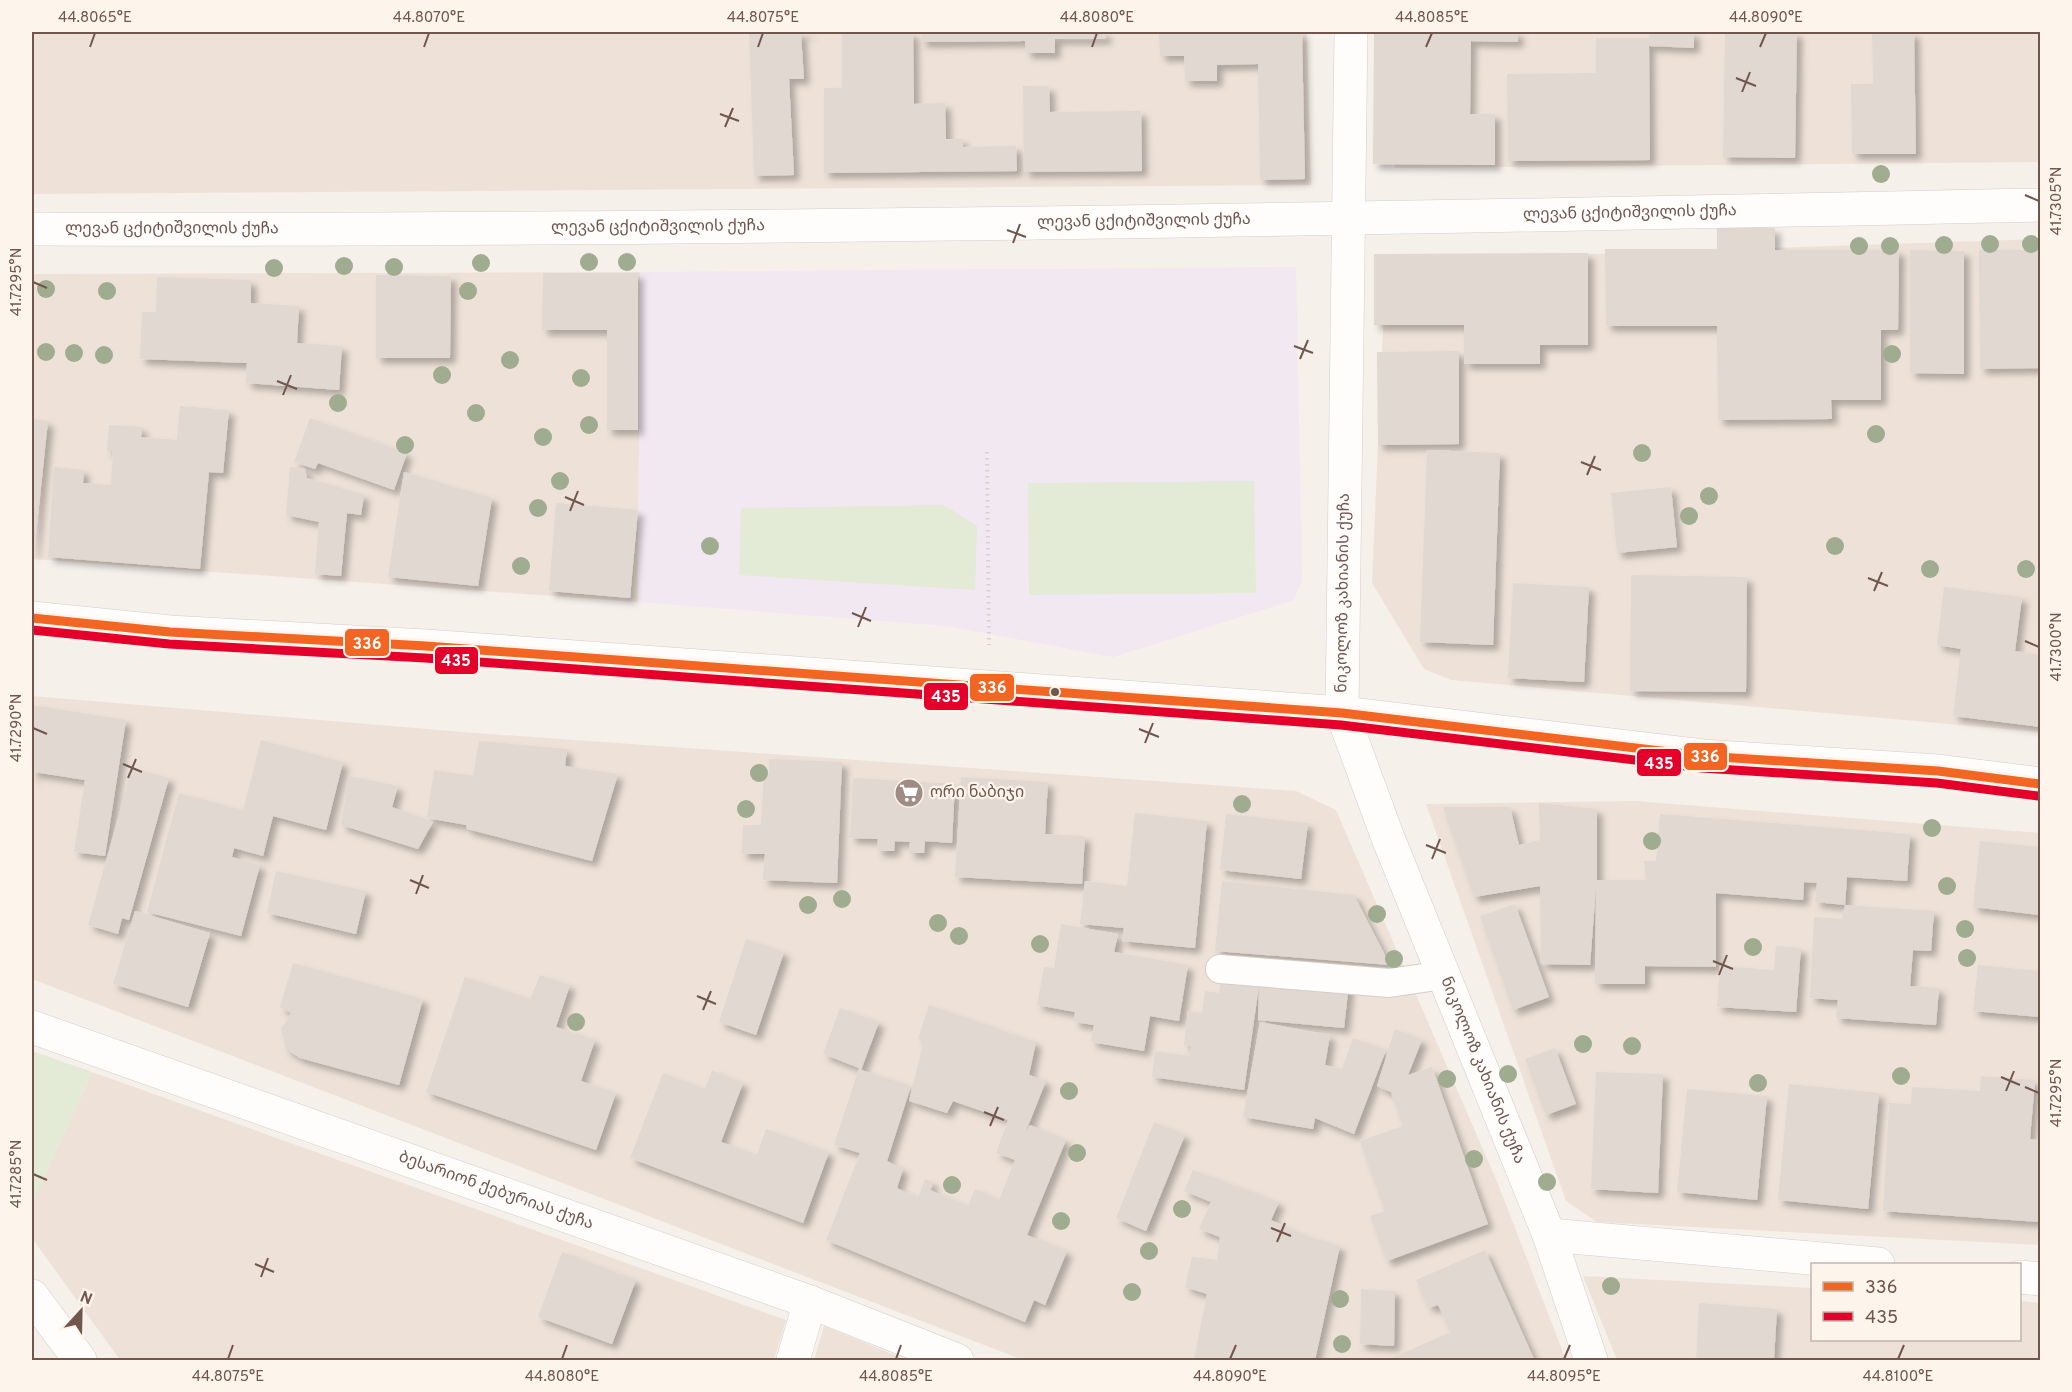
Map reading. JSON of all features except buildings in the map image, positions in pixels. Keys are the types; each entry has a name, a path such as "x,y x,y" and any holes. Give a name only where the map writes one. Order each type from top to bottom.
{"street":[{"name":"ნიკოლოზ კახიანის ქუჩა","path":"1351,32 1342,713 1388,838 1549,1235 1591,1360"},
{"name":"ლევან ცქიტიშვილის ქუჩა","path":"32,229 706,228 1348,219 2040,205"},
{"path":"32,618 170,632 438,647 1342,713 1703,756 1938,771 2040,784"},
{"name":"ბესარიონ ქებურიას ქუჩა","path":"32,1027 810,1302 957,1360"},
{"path":"1549,1235 1867,1263"},
{"path":"2021,1277 2040,1279"},
{"path":"32,1296 80,1360"},
{"path":"793,1360 810,1302"}],"lane":[{"path":"1220,969 1389,983 1444,975"}],"path":[{"path":"987,452 988,645"}],"shaded area":[{"path":"32,32 1307,32 1311,185 32,194"},
{"path":"1390,32 2040,32 2040,162 1395,168"},
{"path":"2040,239 2040,732 1451,680 1424,669 1372,583 1386,261"},
{"path":"1296,267 1302,580 1294,600 1113,657 947,626 638,602 640,272"},
{"path":"640,272 638,602 32,559 32,274"},
{"path":"32,696 475,733 1296,791 1336,810 1498,1184 1566,1360 1023,1360 32,979"},
{"path":"1635,801 2040,833 2040,1245 1597,1222 1566,1201 1426,804"},
{"path":"92,1072 786,1320 774,1360 120,1360 32,1238 32,1203"},
{"path":"1583,1276 1811,1288 1811,1341 2021,1341 2021,1301 2040,1303 2040,1360 1617,1360"},
{"path":"824,1326 907,1360 814,1360"}],"green space":[{"path":"1254,481 1256,593 1029,595 1028,483"},
{"path":"944,505 977,526 975,590 739,575 741,508"},
{"path":"32,1051 92,1072 32,1203"}],"transit line":[{"name":"336","path":"32,618 170,632 426,646 1342,713 1703,756 1938,771 2040,784"},
{"name":"435","path":"32,630 169,644 425,658 1341,725 1702,768 1937,783 2038,796"}],"place":[{"name":"ორი ნაბიჯი","path":"909,793"}]}
